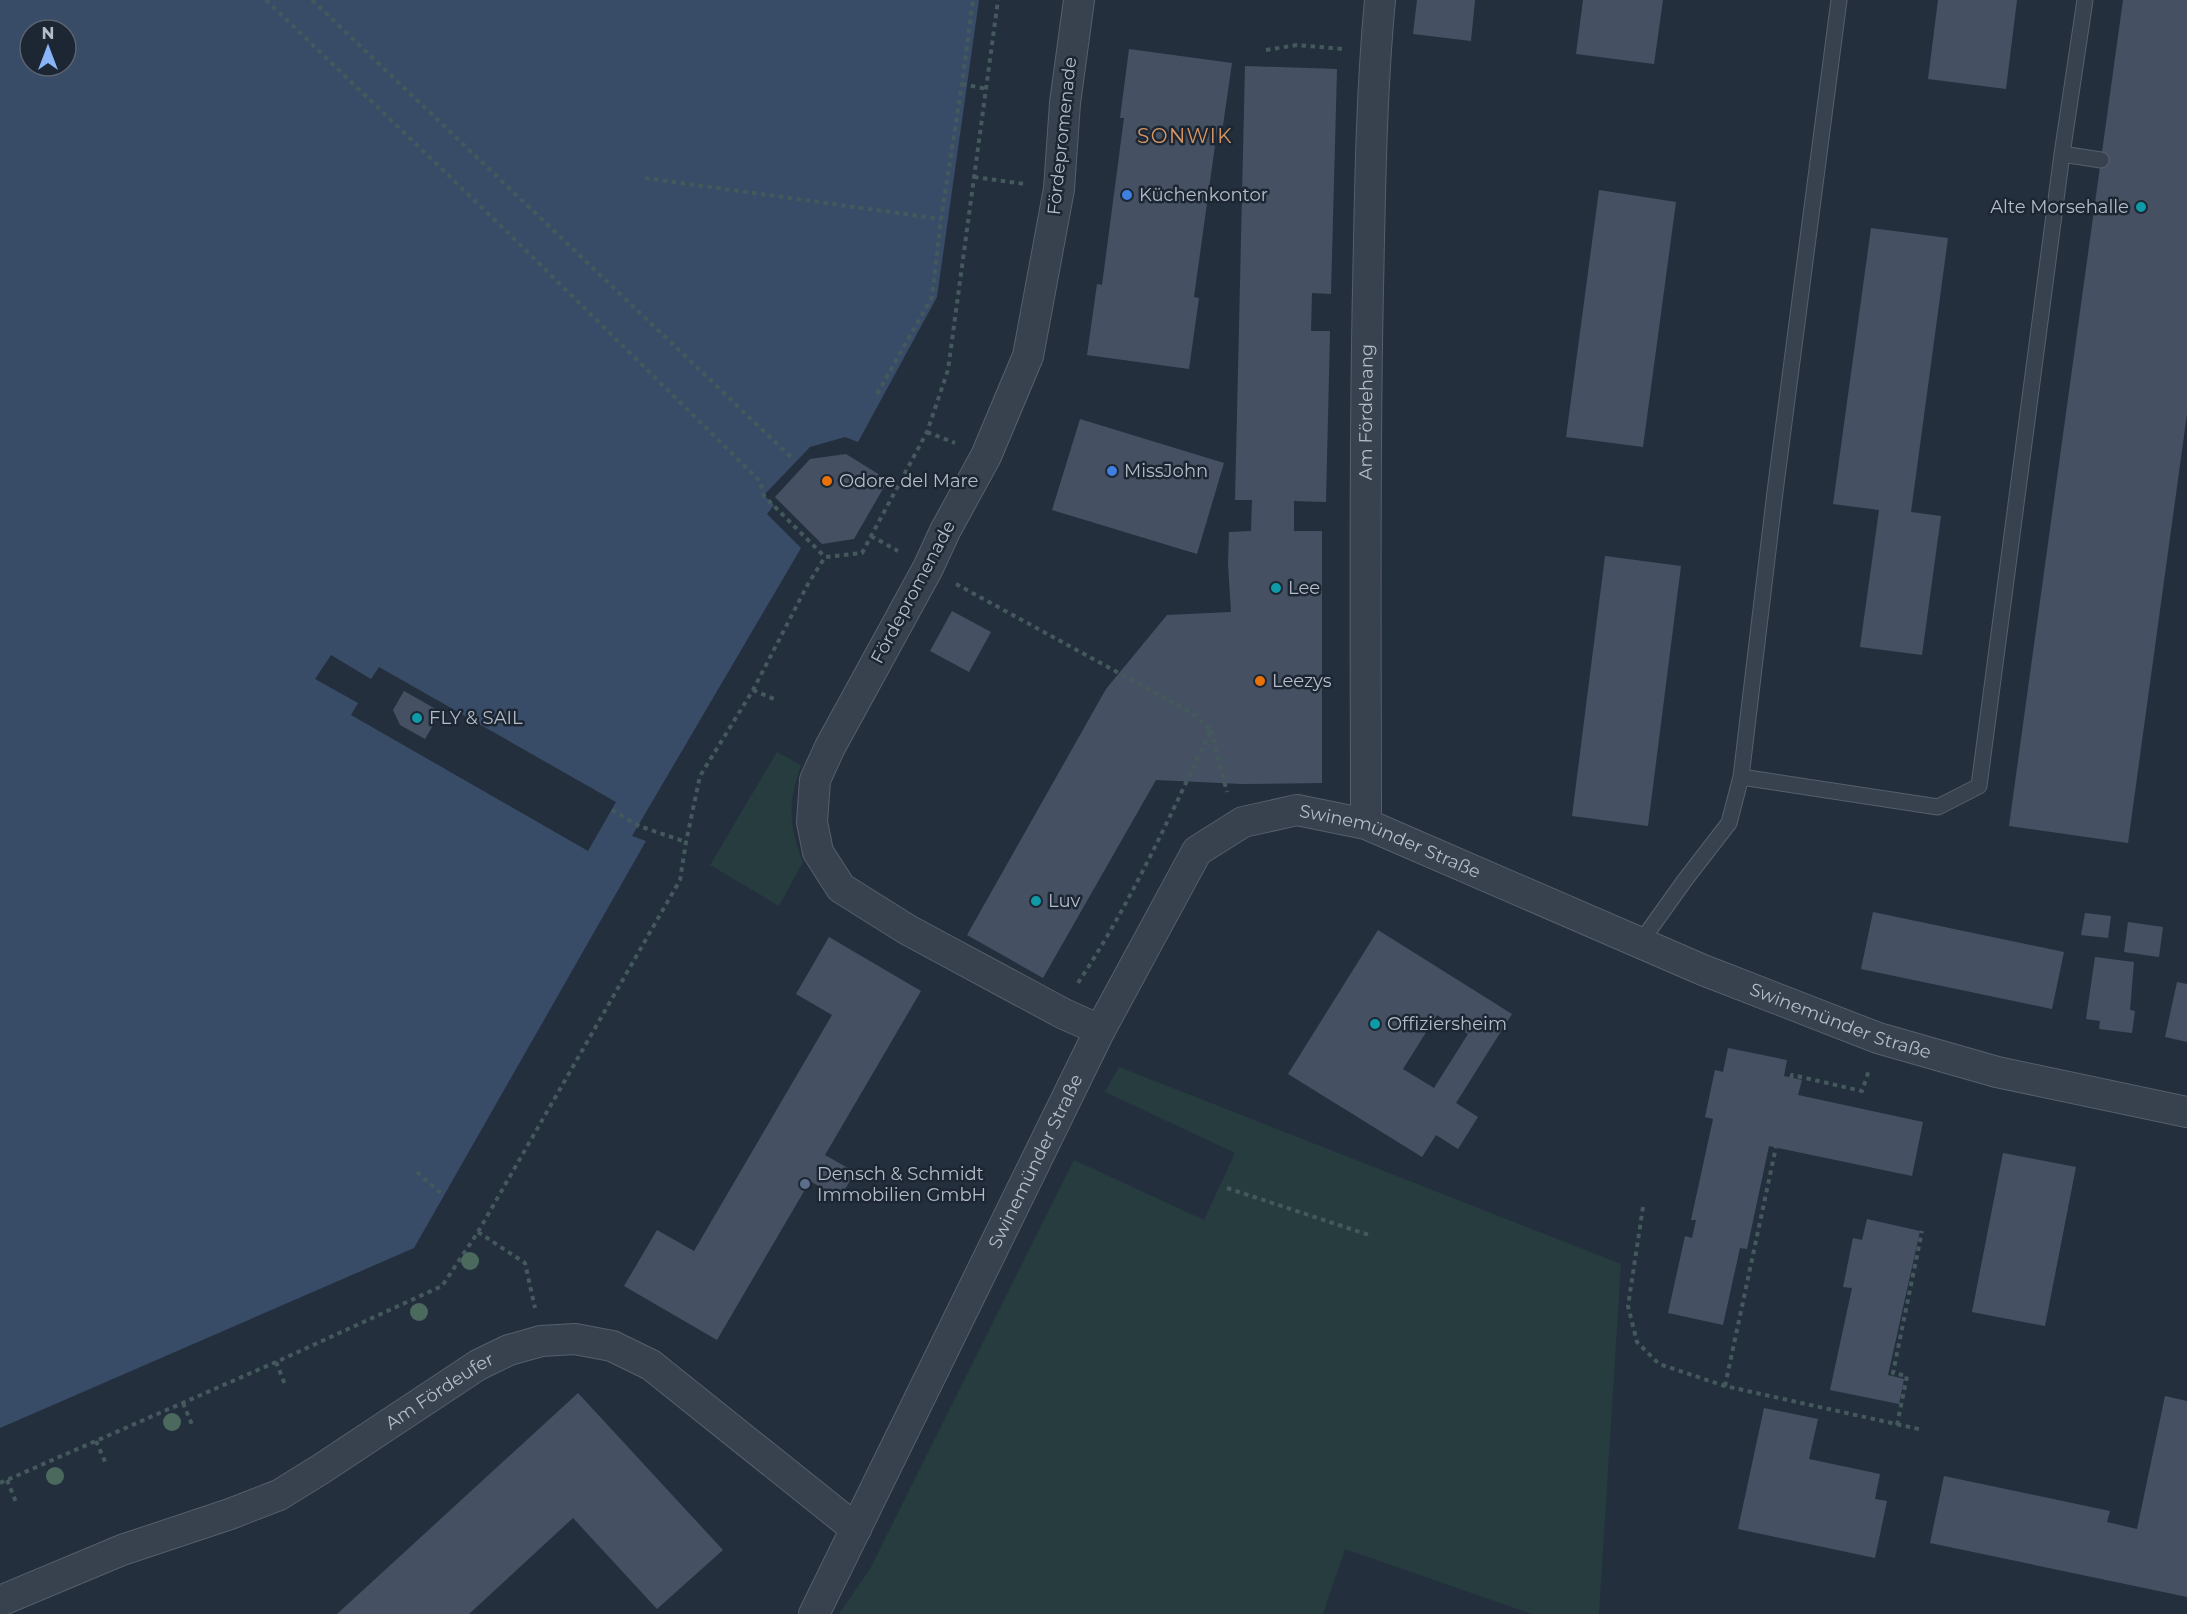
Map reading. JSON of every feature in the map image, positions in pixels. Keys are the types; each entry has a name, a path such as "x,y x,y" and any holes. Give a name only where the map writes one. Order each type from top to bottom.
{"street":[{"name":"Fördepromenade","path":"1079,0 1065,103 1059,189 1028,356 986,456 945,531 928,568 836,735 815,780 812,822 818,852 841,888 919,935 1064,1014 1100,1030"},
{"name":"Am Fördehang","path":"1366,824 1365,425 1370,177 1375,51 1380,0"},
{"name":"Swinemünder Straße","path":"814,1614 1100,1030 1197,851 1243,822 1297,810 1366,824 1703,970 1878,1038 1997,1072 2187,1112"},
{"name":"Am Fördeufer","path":"0,1600 122,1550 279,1495 478,1365 509,1350 541,1341 575,1339 612,1346 651,1365 856,1529"}],"lane":[{"path":"1640,943 1729,823 1740,777 1839,0"},
{"path":"1740,777 1938,807 1979,786 2062,154 2085,0"},
{"path":"2062,154 2101,160"}],"path":[{"path":"266,0 499,224 752,473 760,481 764,495 825,557"},
{"path":"312,0 793,459"},
{"path":"877,394 932,297 973,0"},
{"path":"825,557 862,553 927,432 948,370 998,0"},
{"path":"1266,50 1297,45 1351,50"},
{"path":"962,84 987,89"},
{"path":"974,177 1059,189"},
{"path":"645,178 941,219"},
{"path":"0,1483 276,1362 442,1286 478,1232 681,880 686,842 700,776 753,690 808,584 825,557"},
{"path":"928,568 1192,714 1211,730 1229,799"},
{"path":"753,690 774,699"},
{"path":"1078,984 1104,944 1135,888 1211,730"},
{"path":"612,810 639,826 686,842"},
{"path":"1791,1078 1791,1075 1863,1091 1878,1038"},
{"path":"1725,1386 1776,1147"},
{"path":"417,1172 443,1195"},
{"path":"1227,1188 1369,1235"},
{"path":"1643,1208 1628,1306 1637,1342 1659,1364 1725,1386 1923,1430"},
{"path":"1898,1425 1907,1376 1893,1373 1922,1231"},
{"path":"478,1232 525,1263 541,1341"},
{"path":"276,1362 286,1387"},
{"path":"183,1403 193,1427"},
{"path":"96,1441 105,1464"},
{"path":"7,1480 16,1502"}],"green space":[{"path":"777,752 801,765 792,803 792,824 803,862 779,906 710,865"},
{"path":"1119,1067 1621,1264 1599,1614 1532,1614 1345,1549 1323,1614 839,1614 870,1569 1074,1160 1204,1220 1235,1153 1105,1092"}],"water":[{"path":"0,0 979,0 937,297 858,442 845,437 810,447 764,495 774,505 767,514 801,548 632,836 646,841 414,1248 0,1428"}],"pier":[{"path":"331,655 371,679 379,667 616,802 588,851 351,715 358,703 315,679"}],"building":[{"path":"1417,0 1475,0 1471,41 1413,34"},
{"path":"1583,0 1663,0 1654,64 1576,54"},
{"path":"1938,0 2017,0 2006,89 1928,79"},
{"name":"Alte Morsehalle","path":"2123,0 2187,0 2187,414 2128,843 2009,826"},
{"path":"1129,49 1232,63 1222,132 1217,131 1194,297 1199,298 1189,369 1087,355 1097,284 1102,285 1124,118 1120,118"},
{"path":"1245,66 1337,69 1331,294 1312,293 1311,331 1330,331 1326,502 1294,501 1294,531 1322,531 1322,783 1242,784 1156,780 1043,978 967,935 1106,689 1167,615 1231,612 1229,532 1251,531 1252,500 1235,500"},
{"path":"1599,190 1676,202 1643,447 1566,437"},
{"path":"1871,228 1948,238 1911,512 1941,516 1922,655 1860,647 1879,510 1833,504"},
{"path":"1080,419 1224,463 1197,554 1052,510"},
{"path":"846,454 888,480 854,539 822,544 775,497 810,459"},
{"path":"1605,556 1681,566 1648,826 1572,816"},
{"path":"952,611 991,632 969,672 930,651"},
{"name":"FLY & SAIL","path":"404,691 441,712 425,739 400,725 393,710"},
{"path":"1873,912 2064,952 2052,1009 1861,969"},
{"path":"2085,913 2111,916 2108,938 2081,935"},
{"path":"2128,922 2163,927 2159,957 2124,952"},
{"name":"Offiziersheim","path":"1378,930 1512,1014 1456,1103 1478,1117 1458,1149 1436,1135 1422,1157 1288,1074","holes":["1437,1015 1468,1034 1434,1088 1403,1069"]},
{"path":"829,937 921,991 825,1155 855,1172 840,1198 810,1181 717,1340 624,1286 657,1230 694,1251 832,1015 796,994"},
{"path":"2095,957 2134,962 2130,1010 2135,1011 2132,1033 2099,1029 2100,1021 2086,1019"},
{"path":"2177,982 2187,984 2187,1042 2165,1037"},
{"path":"1728,1048 1787,1060 1784,1076 1802,1080 1798,1095 1923,1122 1912,1176 1769,1146 1747,1249 1740,1248 1723,1325 1668,1313 1685,1236 1692,1238 1696,1220 1691,1220 1713,1119 1705,1117 1715,1070 1723,1072"},
{"path":"2003,1153 2076,1167 2045,1326 1972,1312"},
{"path":"1867,1219 1920,1231 1888,1375 1904,1379 1899,1404 1830,1390 1852,1288 1843,1287 1853,1238 1862,1240"},
{"path":"578,1393 723,1550 657,1609 573,1518 469,1614 337,1614"},
{"path":"2165,1396 2187,1401 2187,1597 1930,1543 1944,1476 2110,1511 2107,1522 2137,1529"},
{"path":"1764,1408 1818,1419 1809,1459 1880,1474 1875,1499 1887,1501 1875,1558 1738,1529"}],"place":[{"name":"Küchenkontor","path":"1127,195"},
{"name":"Alte Morsehalle","path":"2141,207"},
{"name":"MissJohn","path":"1112,471"},
{"name":"Odore del Mare","path":"827,481"},
{"name":"Lee","path":"1276,588"},
{"name":"Leezys","path":"1260,681"},
{"name":"FLY & SAIL","path":"417,718"},
{"name":"Luv","path":"1036,901"},
{"name":"Offiziersheim","path":"1375,1024"},
{"name":"Densch & Schmidt Immobilien GmbH","path":"805,1184"}],"district":[{"name":"SONWIK","path":"1185,136"}]}
